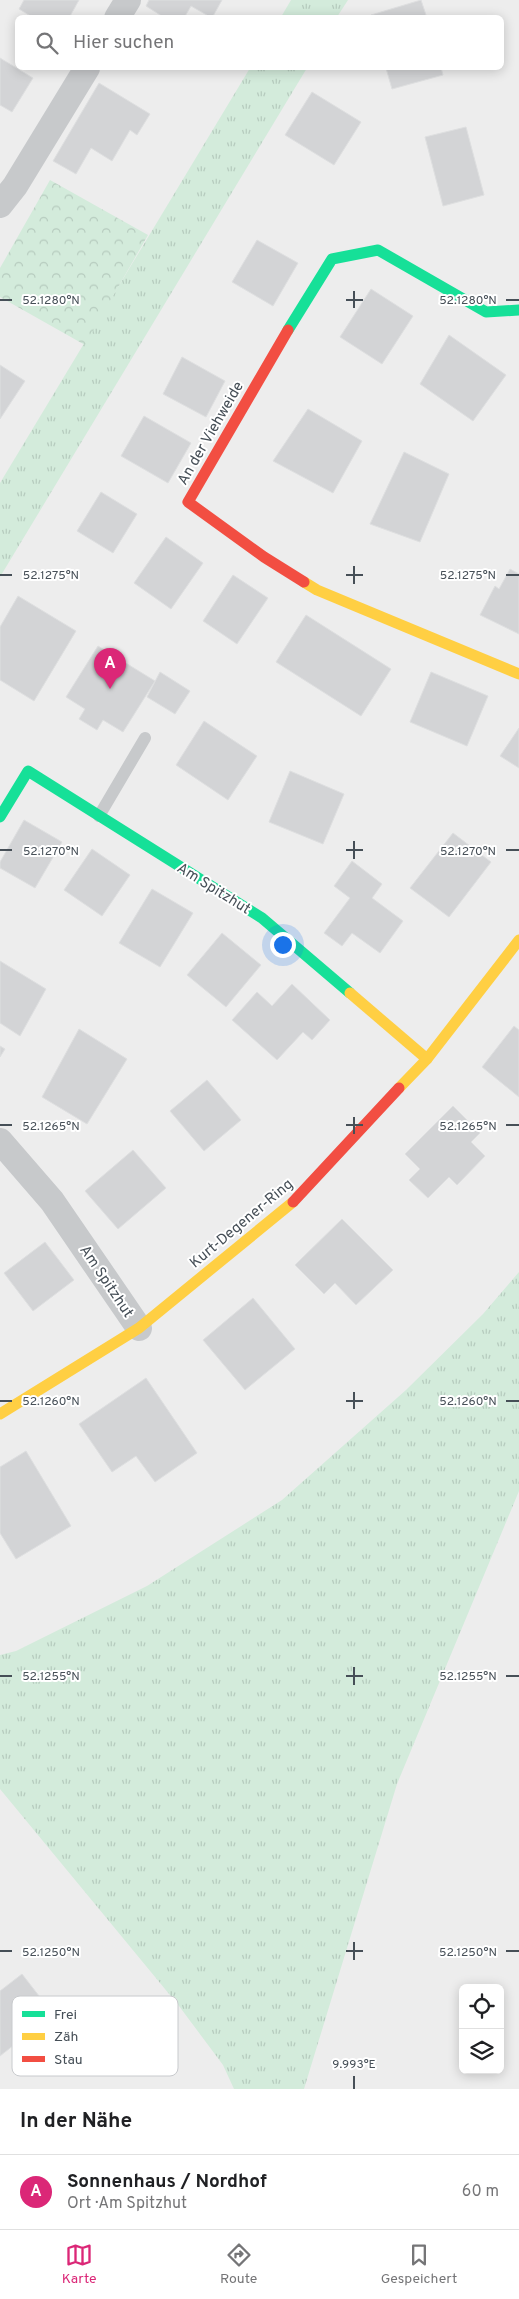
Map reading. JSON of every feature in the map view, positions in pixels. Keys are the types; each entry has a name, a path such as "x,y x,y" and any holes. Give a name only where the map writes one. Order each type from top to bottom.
{"street":[{"path":"120,15 128,0"},
{"path":"0,205 14,186 86,70"},
{"name":"An der Viehweide","path":"519,310 486,312 378,250 332,260 265,368 188,502 264,557 317,590 519,674"},
{"name":"Am Spitzhut","path":"0,817 28,772 262,918 426,1059"},
{"name":"Kurt-Degener-Ring","path":"0,1414 138,1328 291,1204 426,1059 519,940"},
{"name":"Am Spitzhut","path":"0,1141 52,1201 138,1328"}],"lane":[{"path":"99,816 145,738"}],"green space":[{"path":"291,0 348,0 338,15 282,15"},
{"path":"249,70 306,70 0,577 0,483"},
{"path":"50,180 148,235 85,345 0,297 0,268"},
{"path":"519,1272 519,1491 397,1784 304,2089 234,2089 223,2065 178,2005 178,1996 171,1996 0,1789 0,1655 16,1651 147,1586 282,1500 406,1390 483,1314"}],"building":[{"path":"24,0 79,0 71,15 29,15 19,9"},
{"path":"149,0 222,0 214,15 207,15 191,6 186,15 160,15 146,6"},
{"path":"421,0 426,15 371,15"},
{"path":"0,58 15,67 15,70 20,70 33,78 12,112 0,105"},
{"path":"387,70 442,70 443,75 392,89"},
{"path":"99,83 150,114 137,135 130,130 112,161 91,148 76,174 53,161"},
{"path":"312,92 361,122 334,165 285,135"},
{"path":"466,127 484,195 443,206 425,137"},
{"path":"257,240 298,263 273,306 232,282"},
{"path":"371,289 413,316 382,364 340,337"},
{"path":"449,335 506,375 473,421 420,384"},
{"path":"182,357 225,381 206,417 163,394"},
{"path":"0,365 25,381 0,419"},
{"path":"308,409 362,441 333,493 273,461"},
{"path":"144,416 191,443 168,483 121,456"},
{"path":"404,452 449,474 420,542 370,524"},
{"path":"101,492 137,514 113,553 77,531"},
{"path":"166,537 203,563 171,609 134,583"},
{"path":"510,569 519,574 519,634 480,615 495,586 499,589"},
{"path":"233,575 268,598 237,644 203,621"},
{"path":"18,596 76,631 34,701 0,680 0,627"},
{"path":"306,615 391,669 361,716 276,662"},
{"path":"98,646 155,681 123,732 103,720 97,730 79,719 85,709 66,697"},
{"path":"160,672 190,691 175,714 147,697"},
{"path":"431,672 488,696 467,746 410,722"},
{"path":"204,721 257,756 228,800 176,765"},
{"path":"519,728 519,768 500,756"},
{"path":"290,771 344,794 323,844 269,822"},
{"path":"24,820 62,842 35,888 0,868 0,862"},
{"path":"453,833 491,862 449,917 410,888"},
{"path":"92,849 130,875 102,916 64,890"},
{"path":"352,861 382,884 372,898 403,921 380,953 352,933 342,946 324,933 350,898 334,886"},
{"path":"152,889 193,913 160,967 119,943"},
{"path":"222,933 261,965 226,1007 187,975"},
{"path":"0,961 46,989 20,1036 0,1023"},
{"path":"292,984 330,1020 312,1040 303,1032 277,1060 232,1020 257,992 272,1006"},
{"path":"514,1026 519,1030 519,1097 482,1067"},
{"path":"79,1029 127,1059 87,1124 42,1097"},
{"path":"0,1046 5,1049 0,1057"},
{"path":"207,1080 241,1120 204,1151 170,1111"},
{"path":"453,1106 480,1133 471,1142 485,1156 457,1185 449,1177 428,1198 409,1180 420,1169 405,1154"},
{"path":"133,1150 166,1188 118,1229 85,1191"},
{"path":"342,1219 393,1270 356,1305 335,1283 324,1294 295,1265"},
{"path":"45,1242 74,1280 33,1311 4,1273"},
{"path":"253,1298 295,1349 245,1390 203,1340"},
{"path":"146,1378 197,1453 155,1482 136,1456 112,1472 79,1424"},
{"path":"26,1451 71,1526 16,1559 0,1533 0,1467"},
{"path":"22,1974 39,1996 12,1996 12,2046 0,2056 0,1991"}],"traffic: fast":[{"path":"288,330 332,259 378,250 486,312 519,310"},
{"path":"0,817 28,771 262,918 350,993"}],"traffic: slow":[{"path":"304,582 317,590 519,674"},
{"path":"399,1088 427,1059 519,940"},
{"path":"350,993 427,1059"},
{"path":"0,1414 139,1328 293,1202"}],"traffic: jam":[{"path":"288,330 188,502 264,557 304,582"},
{"path":"293,1202 399,1088"}],"place":[{"name":"Sonnenhaus / Nordhof","path":"110,689"}]}
